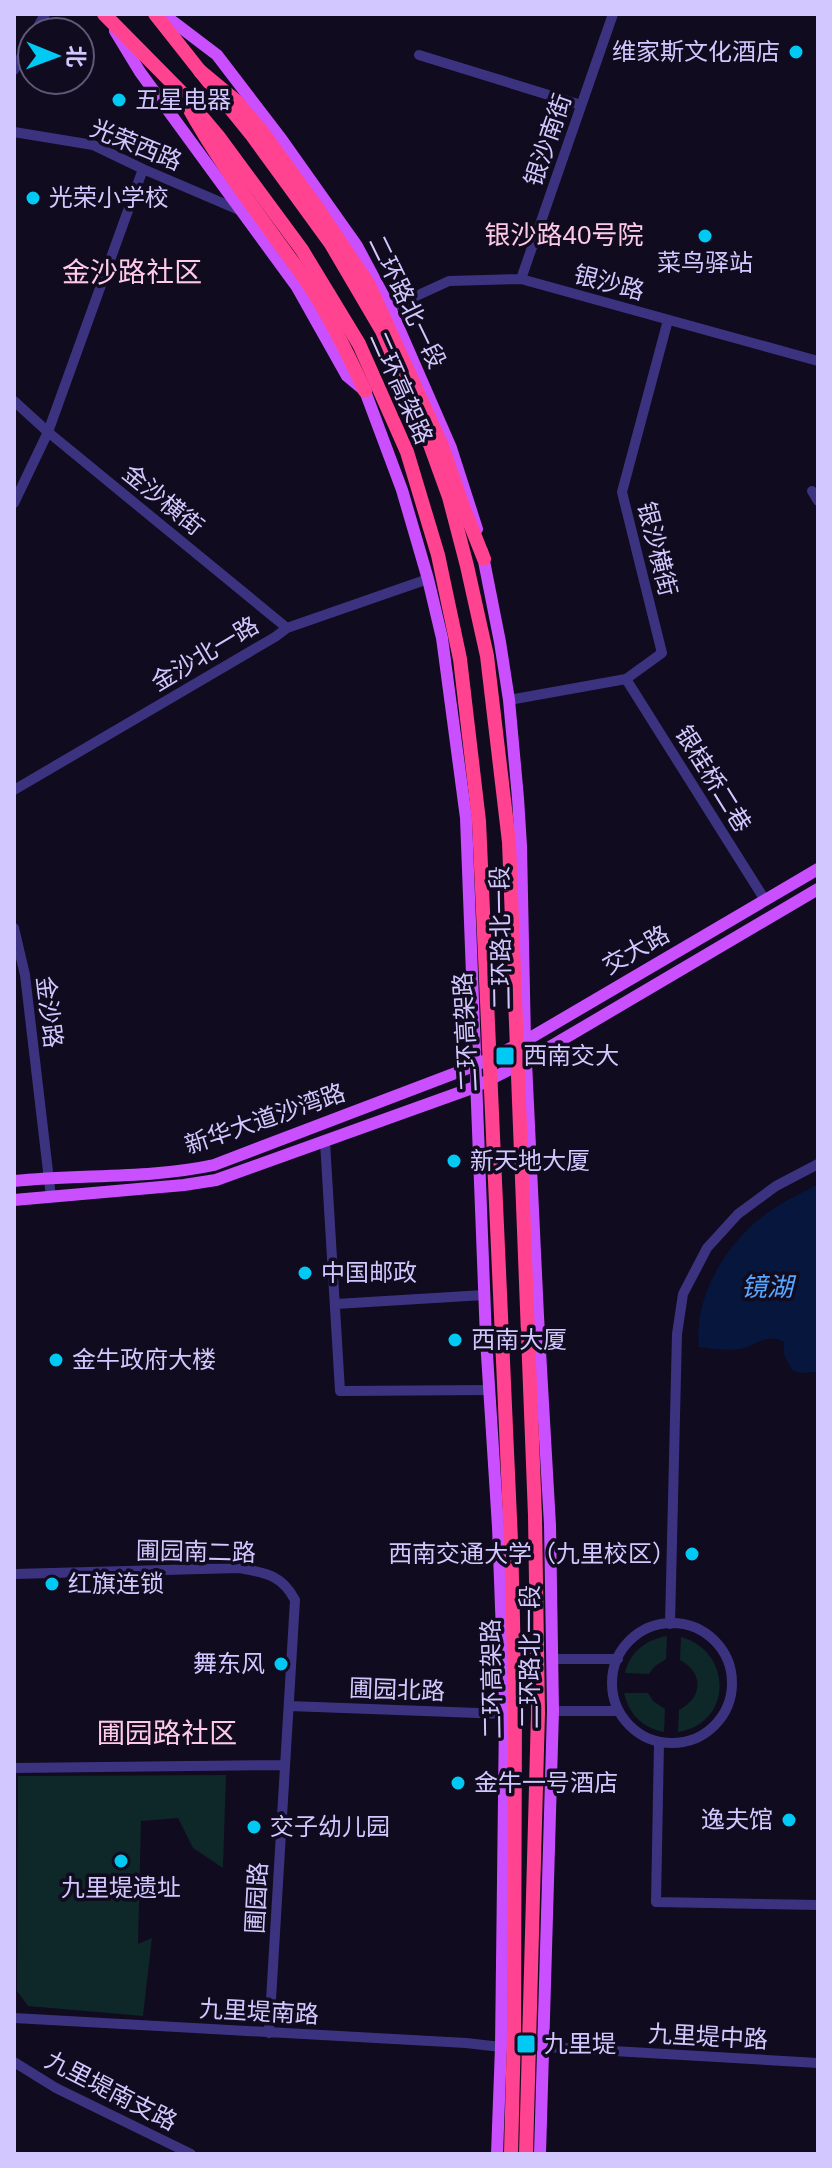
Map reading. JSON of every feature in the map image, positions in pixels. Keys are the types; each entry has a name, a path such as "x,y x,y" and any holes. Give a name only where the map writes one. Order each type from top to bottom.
{"highway":[{"name":"二环高架路","path":"105,14 181,92 218,136 302,250 359,344 407,452 438,555 460,659 479,821 511,1541 515,1700 511,2154"},
{"name":"二环高架路","path":"155,14 251,134 331,244 382,331 424,428 449,497 487,656 509,842 535,1516 538,1713 526,2154"},
{"path":"200,71 236,101 261,130 369,285 442,446 484,559"},
{"path":"181,92 205,137 251,207 308,284 365,391"}],"main road":[{"name":"二环路北一段","path":"105,14 140,72 297,287 347,376 365,391 402,490 442,638 466,818 474,1066 505,1714 497,2154"},
{"name":"二环路北一段","path":"163,14 217,55 357,246 390,308 451,448 474,514 509,700 521,846 525,1041 554,1659 540,2154"},
{"name":"交大路","path":"474,1066 525,1041 818,869"},
{"name":"交大路","path":"475,1087 526,1061 818,889"},
{"name":"新华大道沙湾路","path":"14,1181 184,1171 214,1165 474,1066"},
{"name":"新华大道沙湾路","path":"14,1200 216,1180 475,1087"}],"street":[{"name":"银沙南街","path":"521,279 613,14"},
{"path":"419,55 581,105"},
{"name":"光荣西路","path":"14,132 93,145 239,210"},
{"path":"14,503 48,432 143,169"},
{"name":"银沙路","path":"390,308 449,281 521,279 818,361"},
{"name":"银沙横街","path":"626,679 662,653 622,492 668,320"},
{"name":"金沙横街","path":"14,401 287,628"},
{"path":"14,476 23,484"},
{"name":"金沙北一路","path":"14,790 287,628 428,579"},
{"path":"509,700 626,679"},
{"name":"银桂桥二巷","path":"626,679 765,900"},
{"name":"金沙路","path":"14,928 25,975 51,1197"},
{"path":"325,1142 340,1391 489,1390"},
{"path":"670,1624 677,1334 683,1294 707,1248 738,1214 776,1186 818,1164"},
{"path":"336,1304 484,1295"},
{"name":"圃园南二路","path":"14,1574 239,1568 266,1573 287,1584 295,1600 285,1765"},
{"path":"659,1624 670,1624 700,1630 716,1643 727,1660 732,1680 730,1699 722,1716 710,1730 693,1740 675,1744 639,1734 625,1722 612,1685 615,1664 625,1646 640,1632 659,1624"},
{"path":"554,1659 618,1659"},
{"name":"圃园北路","path":"289,1706 505,1714"},
{"path":"553,1711 619,1711"},
{"path":"659,1742 656,1902 818,1905"},
{"path":"14,1768 285,1765"},
{"name":"圃园路","path":"269,2033 285,1765"},
{"name":"九里堤南路","path":"14,2018 501,2047"},
{"name":"九里堤中路","path":"501,2047 818,2063"},
{"name":"九里堤南支路","path":"14,2062 56,2088 191,2154"}],"green space":[{"path":"667,1636 666,1659 649,1674 625,1673 640,1648"},
{"path":"681,1637 698,1645 710,1657 720,1687 717,1702 709,1716 696,1726 678,1732 679,1710 693,1699 698,1685 688,1665 680,1660"},
{"path":"624,1693 648,1693 665,1709 664,1732 638,1719 629,1708"},
{"path":"226,1775 223,1868 193,1848 178,1818 141,1821 138,1944 152,1938 143,2016 28,2006 17,1991 18,1776"}],"water":[{"name":"镜湖","path":"818,1184 818,1372 799,1373 792,1370 784,1355 784,1342 778,1339 767,1339 735,1350 699,1347 702,1308 716,1270 727,1253 770,1211"}],"place":[{"name":"维家斯文化酒店","path":"796,52"},
{"name":"五星电器","path":"119,100"},
{"name":"光荣小学校","path":"33,198"},
{"name":"菜鸟驿站","path":"705,236"},
{"name":"西南交大","path":"505,1056"},
{"name":"新天地大厦","path":"454,1161"},
{"name":"中国邮政","path":"305,1273"},
{"name":"西南大厦","path":"455,1340"},
{"name":"金牛政府大楼","path":"56,1360"},
{"name":"西南交通大学（九里校区）","path":"692,1554"},
{"name":"红旗连锁","path":"52,1584"},
{"name":"舞东风","path":"281,1664"},
{"name":"金牛一号酒店","path":"458,1783"},
{"name":"逸夫馆","path":"789,1820"},
{"name":"交子幼儿园","path":"254,1827"},
{"name":"九里堤遗址","path":"121,1861"},
{"name":"九里堤","path":"526,2044"}],"district":[{"name":"银沙路40号院","path":"564,235"},
{"name":"金沙路社区","path":"132,272"},
{"name":"圃园路社区","path":"167,1733"}]}
